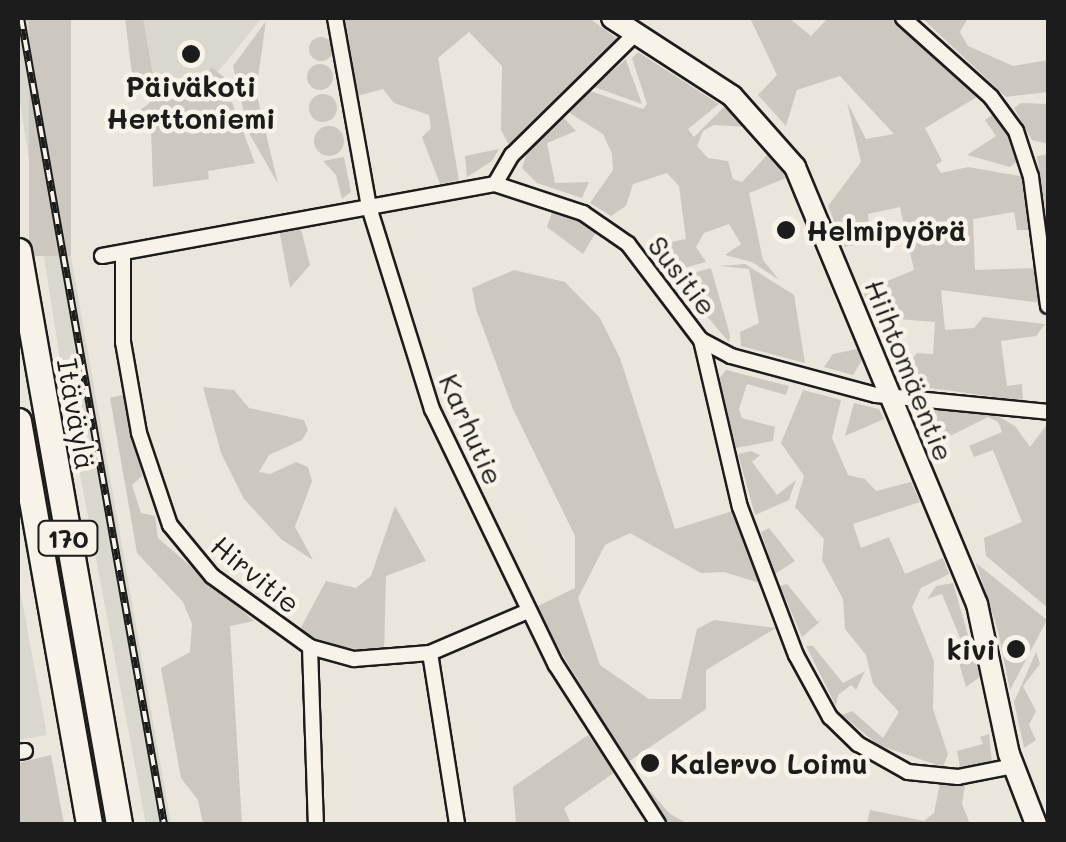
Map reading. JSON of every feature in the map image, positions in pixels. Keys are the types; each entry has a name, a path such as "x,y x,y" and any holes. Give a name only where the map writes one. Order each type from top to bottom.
{"highway":[{"name":"Itäväylä","path":"18,251 119,824"},
{"name":"170","path":"18,420 89,824"}],"street":[{"name":"Karhutie","path":"335,18 369,207 432,409 571,692 658,824"},
{"name":"Hiihtomäentie","path":"612,18 732,96 784,149 977,604 1013,766 1036,824"},
{"path":"903,18 990,97 1016,131 1031,177 1048,306"},
{"path":"495,184 514,154 636,33"},
{"name":"Susitie","path":"102,256 495,184 552,198 607,227 648,266 702,340 740,507 796,655 830,717 879,759 908,772 958,777 1013,766"},
{"name":"Hirvitie","path":"123,253 132,398 170,525 212,576 310,647 354,659 430,652 528,611"},
{"path":"702,340 730,356 891,396 1048,412"},
{"path":"310,647 316,824"},
{"path":"430,652 458,824"}],"shaded area":[{"path":"18,18 29,18 171,824 146,824 67,405 18,89"},
{"path":"29,18 71,18 71,256 29,256"},
{"path":"125,18 143,18 155,85 142,84 132,74"},
{"name":"Päiväkoti Herttoniemi","path":"143,18 262,18 212,79 156,88"},
{"path":"343,18 589,18 619,40 509,145 501,130 502,66 469,32 438,58 459,180 440,184 422,137 431,128 429,115 394,103 383,89 357,96"},
{"path":"750,18 789,18 811,36 828,18 898,18 982,94 925,128 942,161 936,165 941,173 968,167 1025,177 1032,230 1017,230 1014,212 973,219 975,270 1037,268 1042,303 941,290 945,330 974,328 983,317 1045,324 1036,336 1001,341 1007,386 1022,384 1023,401 909,385 898,375 917,353 933,354 935,322 897,319 896,333 880,333 863,291 914,270 900,207 868,214 871,242 845,247 828,206 861,162 847,102 866,139 894,134 840,76 797,90 786,126 758,95 777,75"},
{"path":"922,18 968,18 960,32 968,46 1013,66 1048,60 1048,92 1006,97"},
{"path":"266,21 256,91 278,184 249,133 233,66"},
{"path":"321,37 333,49 321,61 309,49"},
{"path":"638,52 719,104 688,129 694,137 724,107 749,127 714,125 703,131 697,146 708,158 728,161 733,179 742,182 770,152 786,178 749,193 763,260 779,280 752,262 725,255 741,244 729,224 704,233 696,247 706,262 670,272 647,247 686,239 679,186 667,173 633,184 626,206 611,216 590,203 613,170 612,154 603,134 568,112 590,91 643,109 647,104 632,58"},
{"path":"626,60 642,104 594,87"},
{"path":"320,64 329,68 333,77 329,86 320,90 311,86 307,77 311,68"},
{"path":"211,67 224,77 232,98 179,84 206,78"},
{"path":"163,93 232,102 255,163 208,171 209,179 153,187 151,128 140,110"},
{"path":"323,94 333,98 337,108 333,118 323,122 313,118 309,108 313,98"},
{"path":"1021,103 1048,104 1048,144 1032,140 1014,108"},
{"path":"996,112 1020,159 1010,167 967,155 996,136 985,120"},
{"path":"563,117 576,131 547,143 555,183 589,182 582,198 537,183 522,168 528,149"},
{"path":"329,126 343,135 344,141 335,155 329,156 315,147 314,141 323,127"},
{"path":"499,149 492,161 467,177 465,156"},
{"path":"1048,154 1048,231 1037,156"},
{"path":"344,157 351,192 342,199 336,175 323,161"},
{"path":"554,206 599,227 583,254 547,227"},
{"path":"300,225 310,265 290,288 279,229"},
{"path":"745,264 794,295 805,363 741,346 740,332 759,323 749,269 720,266"},
{"path":"711,268 730,335 729,342 674,278"},
{"path":"514,270 565,282 600,318 620,358 675,529 736,510 760,583 724,572 701,573 630,533 605,545 578,598 600,665 649,699 681,699 697,629 714,620 776,628 706,670 706,709 628,762 534,608 575,588 575,536 513,409 476,309 472,288"},
{"path":"857,349 862,360 853,375 824,367 833,354"},
{"path":"726,370 789,386 786,395 747,384 739,409 742,418 775,427 773,441 736,448 719,379"},
{"path":"203,387 234,390 249,408 304,420 308,430 302,440 269,455 259,472 270,474 296,462 308,467 312,481 295,527 313,560 281,539 244,499 221,453"},
{"path":"803,390 841,400 832,438 848,475 865,479 876,491 911,482 920,502 853,524 861,548 889,537 905,574 943,558 949,574 921,588 912,607 934,661 933,709 948,754 943,767 878,745 842,715 852,711 883,738 899,712 873,684 866,655 845,629 843,599 822,560 824,539 795,507 804,476 781,443"},
{"path":"125,394 142,476 132,485 141,513 155,516 158,538 254,621 230,626 242,824 203,824 198,800 181,778 161,668 190,652 192,624 183,602 137,553 110,398"},
{"path":"854,403 879,409 884,419 845,436"},
{"path":"938,407 996,415 1015,426 1030,447 1048,423 1048,608 986,556 984,538 1022,522 993,450 974,457 969,446 1002,432 998,422 988,417 928,447 922,421"},
{"path":"751,451 760,455 752,462 777,495 796,480 789,500 755,515 738,454"},
{"path":"395,506 426,561 386,576 384,652 334,646 299,631 326,581 356,588 371,576"},
{"path":"769,528 795,561 775,574 761,532"},
{"path":"976,563 1047,620 1010,690 998,631"},
{"path":"18,579 47,735 18,740"},
{"path":"953,583 980,677 966,687 959,663 965,650 942,594 927,599 936,586"},
{"path":"787,584 818,622 823,619 802,637 780,586"},
{"path":"806,646 813,646 843,683 865,671 856,690 851,685 838,695 836,706"},
{"path":"1036,652 1040,664 1023,686 1036,711 1029,725 1036,740 1024,748 1014,702"},
{"path":"989,734 992,762 960,768 957,751 983,744 980,737"},
{"path":"588,735 615,772 564,808 571,824 516,824 513,787"},
{"path":"51,755 64,824 18,824 18,763"},
{"path":"633,771 669,813 688,824 666,824"},
{"path":"940,783 965,785 962,804 970,824 867,824 870,810 924,821 934,813"}],"railway":[{"path":"21,18 164,824"}],"place":[{"name":"Päiväkoti Herttoniemi","path":"191,54"},
{"name":"Helmipyörä","path":"786,230"},
{"name":"kivi","path":"1016,649"},
{"name":"Kalervo Loimu","path":"650,763"}]}
